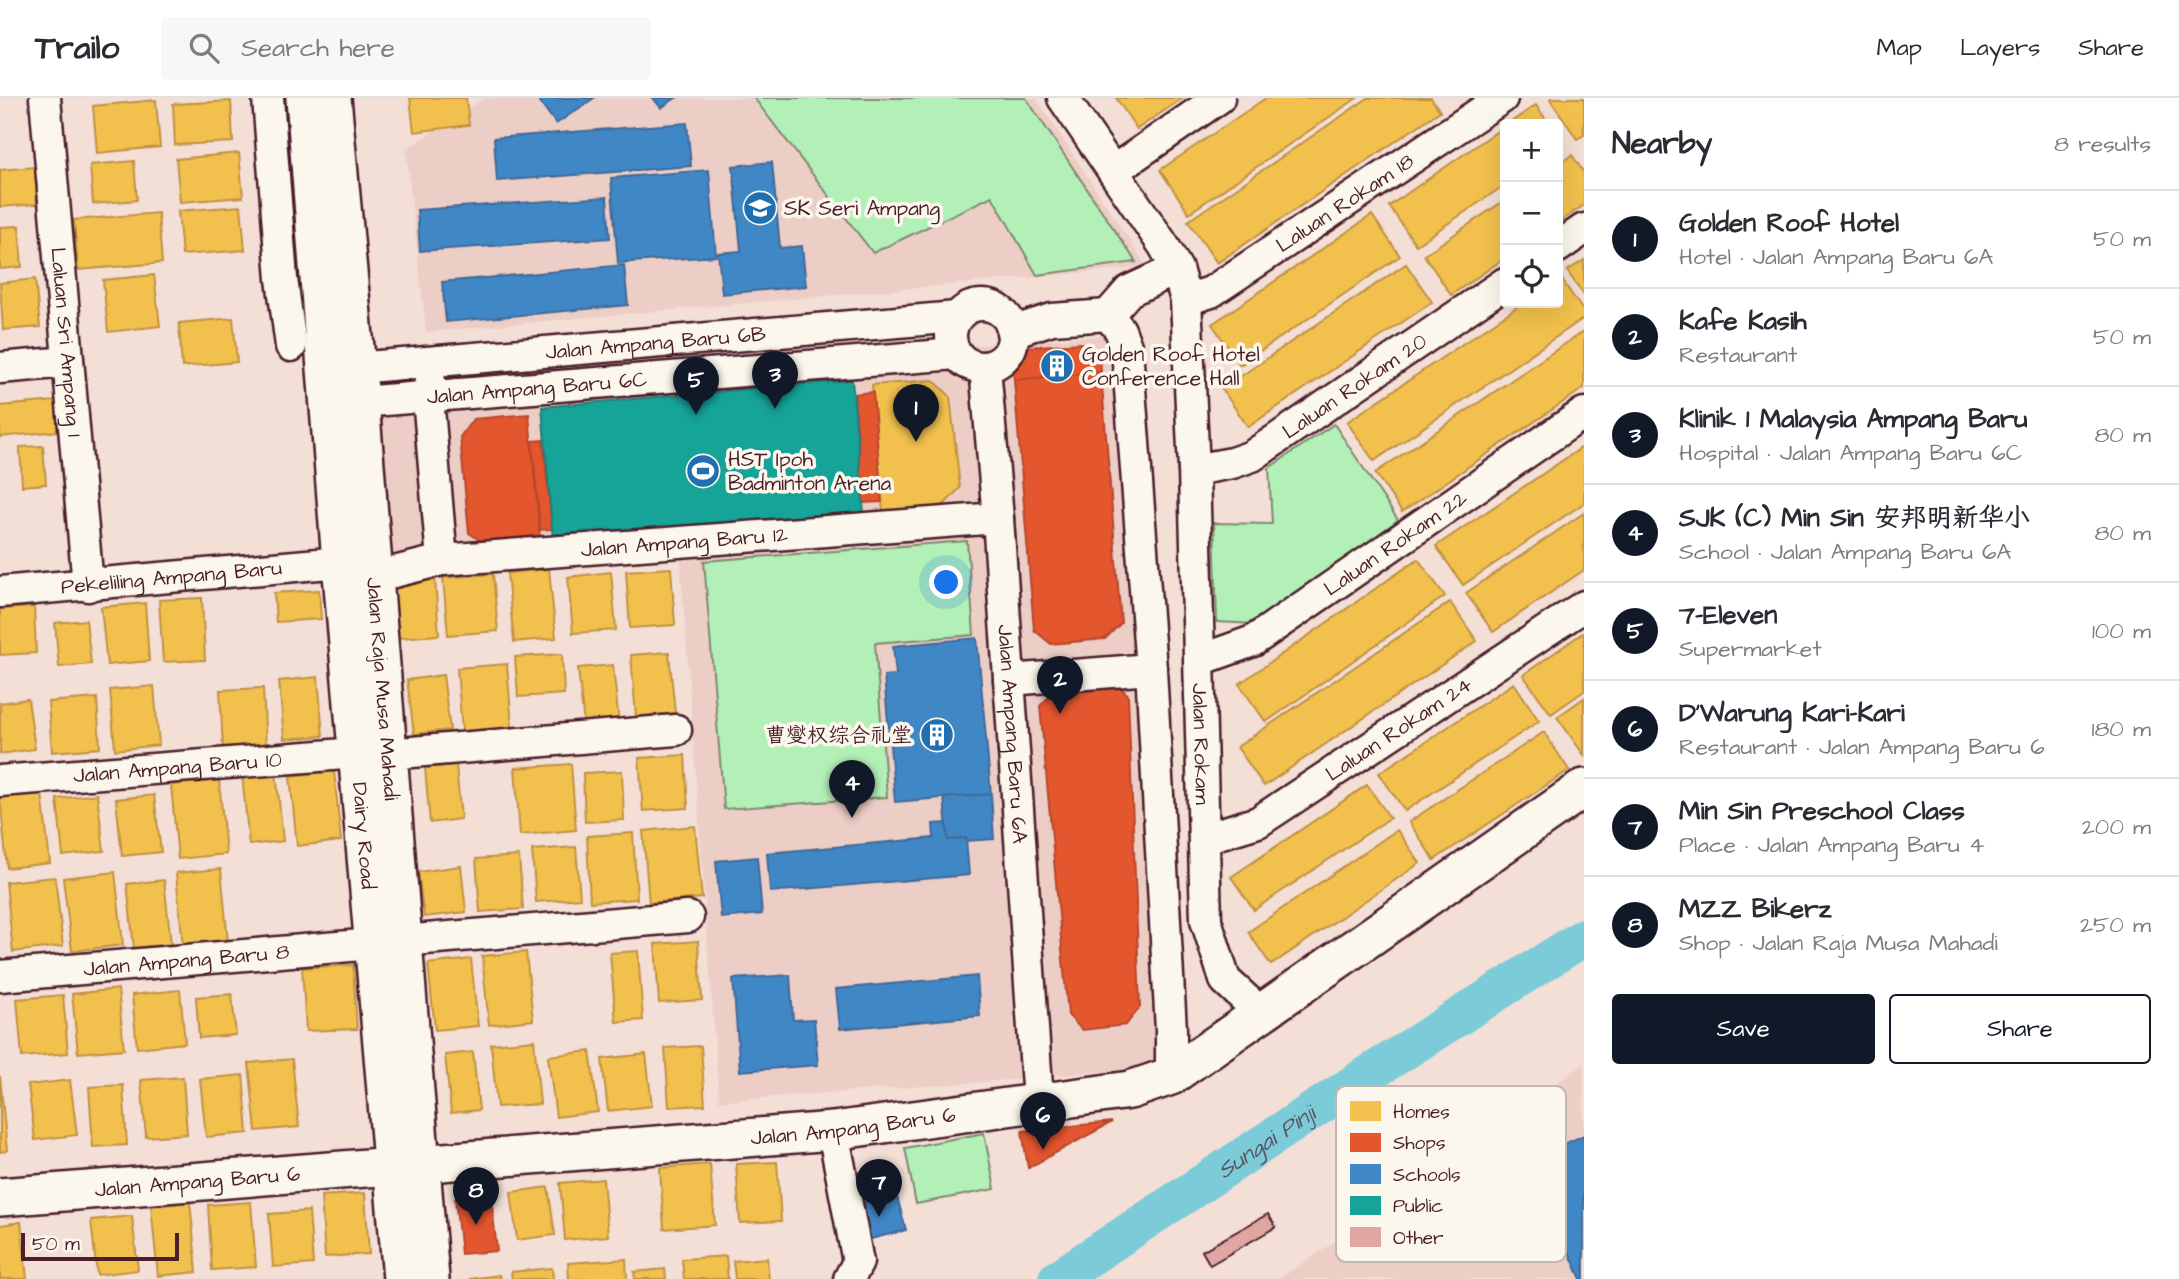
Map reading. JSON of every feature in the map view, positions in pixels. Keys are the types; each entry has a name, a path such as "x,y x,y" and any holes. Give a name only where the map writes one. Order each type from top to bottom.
{"main road":[{"path":"305,98 348,388"},
{"path":"332,98 357,569"},
{"name":"Jalan Raja Musa Mahadi","path":"357,569 406,1165 430,1279"},
{"path":"1262,1014 1584,788"},
{"name":"Jalan Ampang Baru 6","path":"0,1197 833,1130 1038,1101 1090,1097 1130,1090 1171,1076 1262,1014"},
{"path":"402,1279 406,1165"}],"street":[{"name":"Laluan Sri Ampang 1","path":"45,98 88,586"},
{"path":"268,98 282,279 291,346"},
{"name":"Jalan Rokam","path":"1063,98 1164,246 1177,269 1186,300 1194,470 1206,920 1225,980 1262,1014"},
{"path":"1113,171 1219,98"},
{"name":"Laluan Rokam 18","path":"1186,300 1210,292 1502,98"},
{"path":"1561,245 1584,229"},
{"path":"1012,332 1052,319 1108,315 1129,291 1177,269"},
{"name":"Laluan Rokam 20","path":"1194,470 1232,463 1252,456 1500,286"},
{"path":"984,306 1003,314 1012,332 1009,351 995,364 985,367 969,365 956,354 951,336 957,317 974,307 984,306"},
{"path":"1108,315 1120,330 1127,349 1152,669 1171,1030 1171,1076"},
{"name":"Jalan Ampang Baru 6B","path":"348,388 507,356 957,317"},
{"name":"Jalan Ampang Baru 6C","path":"348,388 428,397 956,354"},
{"path":"442,560 428,397 429,381 442,370 507,356"},
{"path":"0,368 68,362"},
{"name":"Jalan Ampang Baru 6A","path":"985,367 1038,1101"},
{"name":"Laluan Rokam 22","path":"1200,660 1253,641 1584,413"},
{"name":"Jalan Ampang Baru 12","path":"357,569 442,560 998,518"},
{"name":"Pekeliling Ampang Baru","path":"0,592 357,569"},
{"name":"Laluan Rokam 24","path":"1205,838 1258,822 1584,606"},
{"path":"1009,680 1152,669"},
{"name":"Jalan Ampang Baru 10","path":"0,781 676,730"},
{"name":"Jalan Ampang Baru 8","path":"0,976 688,917"},
{"path":"833,1130 858,1262 849,1279"}],"shaded area":[{"name":"SK Seri Ampang","path":"485,98 1036,98 1147,267 426,332 406,149"},
{"path":"1110,335 1165,1067 1035,1077 994,526 385,572 371,391"},
{"path":"984,535 1023,1079 719,1101 680,556"},
{"path":"1584,1064 1584,1279 1278,1279 1336,1240 1336,1262 1566,1262 1566,1086 1553,1086"}],"green space":[{"path":"754,98 1026,98 1136,262 1037,275 992,196 873,253"},
{"path":"1334,424 1398,520 1256,624 1217,622 1214,523 1272,524 1269,468"},
{"path":"967,541 974,635 875,643 887,797 724,809 704,561"},
{"path":"984,1133 995,1189 916,1204 905,1148"}],"building: Homes":[{"path":"410,98 466,98 469,125 414,132"},
{"path":"1116,98 1183,98 1137,129"},
{"path":"1266,98 1357,98 1189,213 1160,170"},
{"path":"1368,98 1431,98 1440,111 1217,263 1188,221"},
{"path":"1551,98 1584,98 1584,135 1577,139"},
{"path":"156,100 160,147 97,153 93,106"},
{"path":"231,101 233,142 175,145 173,104"},
{"path":"1536,105 1546,119 1515,119"},
{"path":"1500,129 1500,188 1416,245 1389,206"},
{"path":"239,153 243,197 180,202 176,159"},
{"path":"1572,155 1584,173 1584,205 1563,220 1563,182 1563,161"},
{"path":"134,161 137,200 93,204 90,165"},
{"path":"35,167 37,204 0,207 0,170"},
{"path":"1500,203 1500,261 1451,295 1424,255"},
{"path":"241,206 245,250 182,255 178,211"},
{"path":"158,213 162,263 78,270 74,220"},
{"path":"1372,215 1400,256 1240,365 1212,324"},
{"path":"19,226 22,267 0,269 0,227"},
{"path":"1584,260 1584,295 1567,271"},
{"path":"1406,264 1432,302 1248,427 1222,389"},
{"path":"154,275 160,326 108,332 103,280"},
{"path":"35,279 40,327 3,330 0,283"},
{"path":"1563,281 1584,312 1584,318 1374,461 1347,422 1516,308 1563,308"},
{"path":"233,318 237,362 182,367 179,323"},
{"path":"1584,331 1584,388 1402,512 1375,473"},
{"path":"933,380 950,396 960,488 941,508 883,513 872,385"},
{"path":"56,401 58,431 0,437 0,406"},
{"path":"43,446 46,484 22,486 20,447"},
{"path":"1584,446 1584,503 1463,585 1436,546"},
{"path":"1584,513 1584,570 1493,632 1466,593"},
{"path":"1418,559 1445,596 1266,722 1239,684"},
{"path":"671,568 675,625 630,628 626,571"},
{"path":"549,569 556,638 514,642 507,573"},
{"path":"611,572 616,630 573,633 568,577"},
{"path":"493,574 498,631 448,635 443,578"},
{"path":"435,578 439,635 398,638 393,581"},
{"path":"319,590 321,619 276,622 274,593"},
{"path":"202,598 205,660 163,662 159,600"},
{"path":"1450,602 1477,641 1264,786 1237,747"},
{"path":"145,603 149,661 107,665 101,607"},
{"path":"34,607 36,653 0,655 0,609"},
{"path":"86,620 91,664 59,667 55,623"},
{"path":"1584,632 1584,691 1551,714 1523,675"},
{"path":"669,652 675,713 636,717 631,655"},
{"path":"562,654 564,694 518,697 515,657"},
{"path":"507,664 512,727 462,731 457,668"},
{"path":"613,665 619,723 584,726 578,668"},
{"path":"443,675 450,730 414,734 407,680"},
{"path":"318,677 323,736 284,739 279,681"},
{"path":"1514,683 1539,721 1405,811 1379,773"},
{"path":"154,686 159,745 115,750 110,690"},
{"path":"263,688 266,747 223,750 220,690"},
{"path":"97,698 100,748 52,752 48,702"},
{"path":"1584,698 1584,755 1557,717"},
{"path":"28,699 35,749 0,754 0,703"},
{"path":"1544,732 1569,770 1434,860 1409,822"},
{"path":"685,755 688,808 643,811 639,758"},
{"path":"571,764 576,830 520,835 515,768"},
{"path":"456,765 461,819 430,823 425,768"},
{"path":"276,771 283,841 249,845 242,774"},
{"path":"334,771 341,841 297,846 290,776"},
{"path":"622,771 624,820 585,822 583,773"},
{"path":"219,780 226,854 178,859 171,785"},
{"path":"1367,785 1390,818 1254,910 1231,877"},
{"path":"42,793 50,863 7,868 0,798"},
{"path":"97,794 104,851 63,856 57,799"},
{"path":"154,795 161,852 122,856 116,799"},
{"path":"695,826 702,898 649,903 643,831"},
{"path":"1397,830 1420,863 1271,965 1248,932"},
{"path":"633,833 637,899 590,902 587,836"},
{"path":"576,847 580,898 536,902 532,850"},
{"path":"519,856 523,909 480,912 476,859"},
{"path":"461,866 466,912 424,917 418,872"},
{"path":"221,869 228,943 183,947 176,873"},
{"path":"115,872 123,945 72,951 63,878"},
{"path":"55,877 63,946 13,952 6,882"},
{"path":"164,880 171,944 134,948 127,884"},
{"path":"698,941 702,1000 659,1003 655,944"},
{"path":"638,951 643,1020 616,1022 610,953"},
{"path":"526,952 533,1020 489,1025 482,956"},
{"path":"471,959 478,1026 435,1030 428,964"},
{"path":"353,965 357,1029 306,1031 302,968"},
{"path":"118,989 124,1049 78,1053 72,994"},
{"path":"180,990 185,1043 137,1048 132,995"},
{"path":"232,994 236,1035 199,1038 196,997"},
{"path":"63,995 68,1053 22,1057 17,999"},
{"path":"534,1040 540,1104 497,1107 491,1044"},
{"path":"701,1046 705,1105 669,1107 665,1048"},
{"path":"590,1051 598,1112 556,1117 548,1056"},
{"path":"473,1052 479,1110 451,1113 445,1055"},
{"path":"646,1054 652,1106 608,1111 602,1059"},
{"path":"292,1059 299,1127 256,1131 249,1063"},
{"path":"243,1075 248,1133 206,1137 200,1079"},
{"path":"0,1076 7,1151 0,1152"},
{"path":"183,1077 187,1134 146,1137 141,1080"},
{"path":"70,1080 77,1135 35,1140 28,1085"},
{"path":"123,1085 127,1145 93,1147 89,1087"},
{"path":"777,1162 781,1221 740,1223 736,1164"},
{"path":"710,1164 715,1225 664,1229 660,1168"},
{"path":"603,1179 608,1236 565,1240 560,1183"},
{"path":"548,1187 555,1235 517,1240 511,1192"},
{"path":"365,1193 369,1254 325,1257 321,1196"},
{"path":"190,1202 197,1272 158,1276 151,1206"},
{"path":"251,1202 256,1267 212,1270 208,1205"},
{"path":"309,1211 313,1264 273,1267 269,1214"},
{"path":"132,1216 138,1270 97,1275 91,1220"},
{"path":"21,1222 27,1279 0,1279 0,1225"},
{"path":"726,1256 728,1279 684,1279 682,1259"},
{"path":"767,1258 769,1279 735,1279 733,1261"},
{"path":"626,1259 627,1279 569,1279 568,1263"},
{"path":"552,1268 553,1279 512,1279 511,1272"},
{"path":"665,1269 666,1279 635,1279 634,1272"},
{"path":"499,1275 500,1279 469,1279"}],"building: Shops":[{"name":"Golden Roof Hotel Conference Hall","path":"1081,343 1100,354 1101,372 1014,380 1012,361 1024,347"},
{"path":"1101,372 1121,623 1105,639 1051,644 1034,630 1014,380"},
{"path":"873,392 882,502 863,503 854,394"},
{"path":"529,414 540,538 484,543 469,533 460,437 473,419"},
{"path":"543,440 552,529 540,530 532,441"},
{"path":"1115,681 1128,695 1140,1007 1126,1025 1082,1030 1068,1015 1040,706 1059,686"},
{"path":"1112,1122 1028,1168 1022,1131"},
{"path":"491,1195 497,1251 461,1254 455,1199"}],"building: Schools":[{"path":"537,98 594,98 556,124"},
{"path":"653,98 676,98 661,108"},
{"path":"687,123 691,166 497,181 494,138"},
{"path":"772,162 780,248 802,246 806,286 722,294 718,253 741,251 733,166"},
{"path":"709,170 716,256 618,263 611,178"},
{"path":"607,197 610,238 420,251 417,210"},
{"path":"624,265 628,305 446,322 442,282"},
{"name":"曹燮权综合礼堂","path":"977,638 991,794 895,802 884,676 896,675 893,646"},
{"path":"991,794 994,839 948,840 944,798"},
{"path":"947,823 948,840 966,838 969,875 770,892 767,853 934,838 933,824"},
{"path":"757,857 762,914 721,918 716,861"},
{"path":"790,975 793,1020 814,1019 818,1065 740,1071 733,979"},
{"path":"977,976 980,1016 840,1029 836,989"},
{"path":"1584,1135 1584,1279 1581,1279 1566,1245 1566,1143"},
{"path":"896,1193 906,1230 863,1241 853,1205"}],"building: Public":[{"name":"HST Ipoh Badminton Arena","path":"852,380 864,513 553,540 542,407"}],"building: Other":[{"path":"1268,1214 1276,1227 1210,1265 1202,1251"}],"waterway":[{"name":"Sungai Pinji","path":"1350,1086 1584,937"},
{"name":"Sungai Pinji","path":"1057,1279 1336,1095"}],"place":[{"name":"SK Seri Ampang","path":"760,208"},
{"name":"Golden Roof Hotel Conference Hall","path":"1057,366"},
{"name":"Klinik 1 Malaysia Ampang Baru","path":"775,409"},
{"name":"7-Eleven","path":"696,415"},
{"name":"Golden Roof Hotel","path":"916,442"},
{"name":"HST Ipoh Badminton Arena","path":"703,471"},
{"name":"Kafe Kasih","path":"1060,714"},
{"name":"曹燮权综合礼堂","path":"937,735"},
{"name":"SJK (C) Min Sin 安邦明新华小","path":"852,818"},
{"name":"D'Warung Kari-Kari","path":"1043,1150"},
{"name":"Min Sin Preschool Class","path":"879,1217"},
{"name":"MZZ Bikerz","path":"476,1225"}]}
